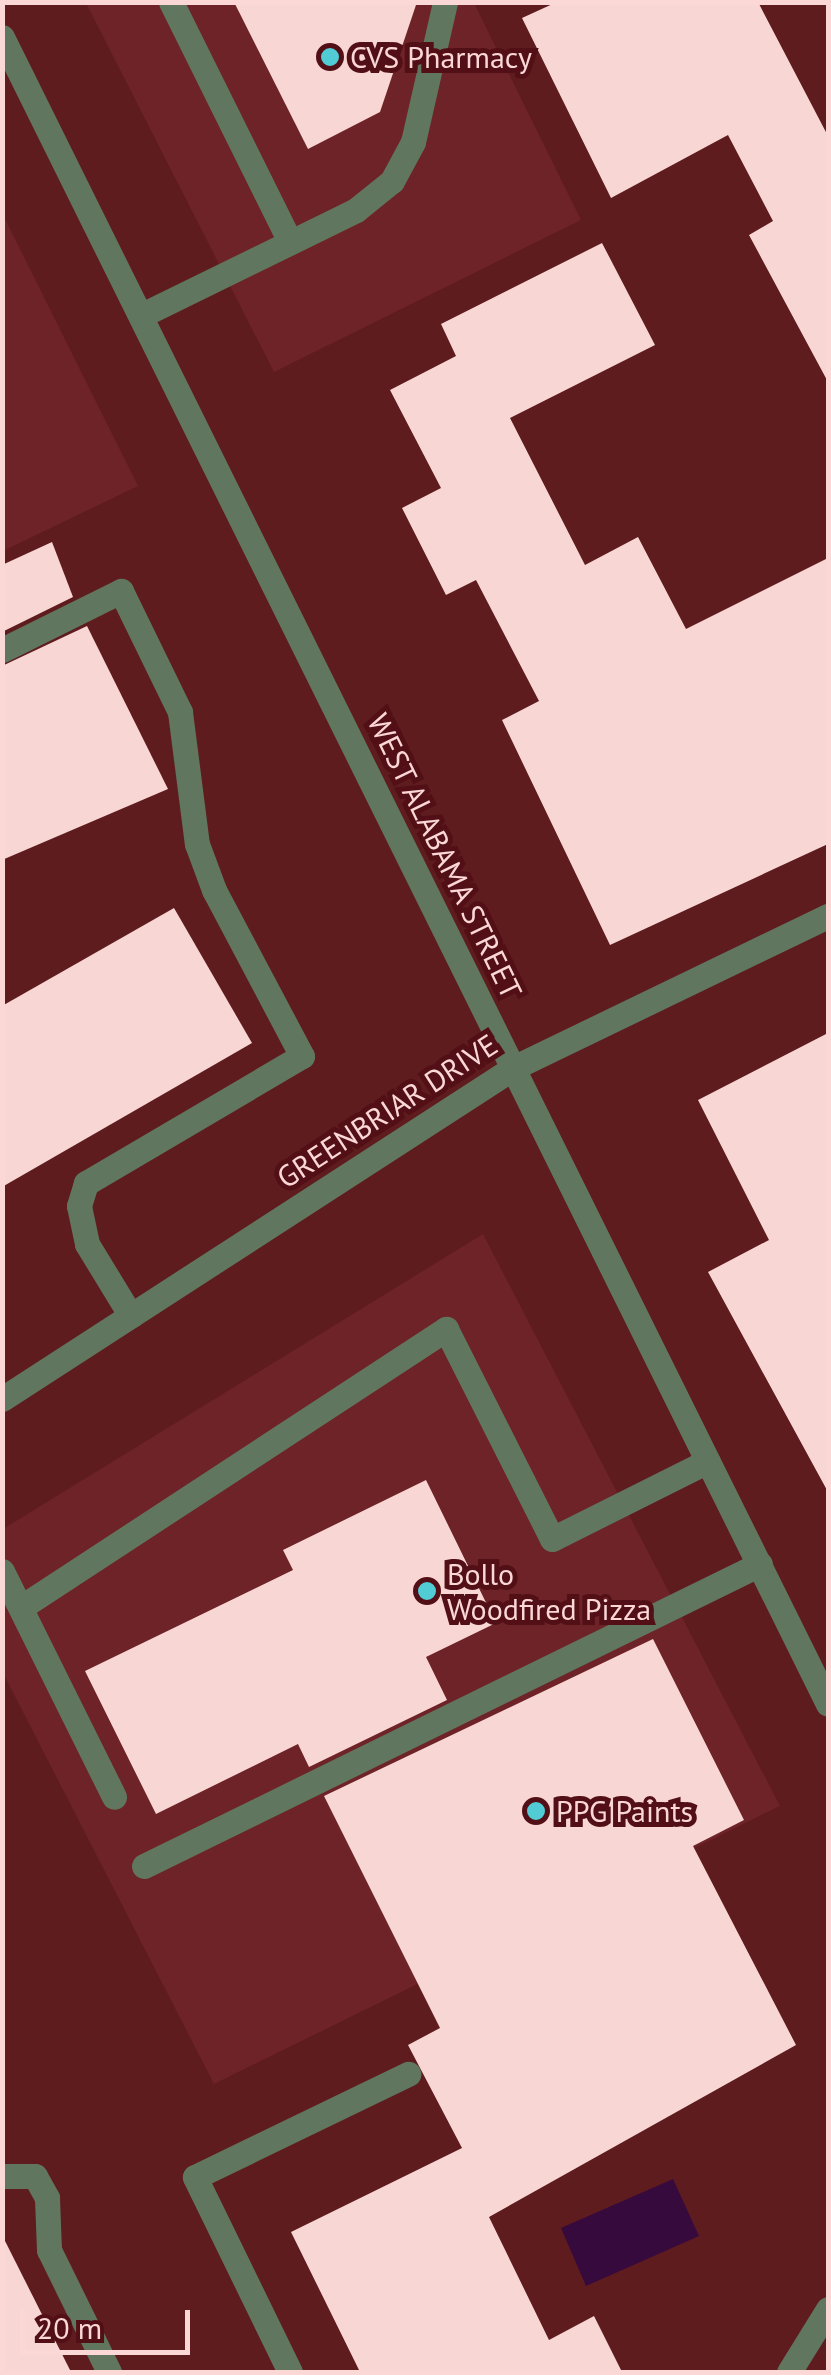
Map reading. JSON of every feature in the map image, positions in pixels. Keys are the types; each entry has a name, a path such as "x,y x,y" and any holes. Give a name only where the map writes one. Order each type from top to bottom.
{"street":[{"path":"170,2 290,242"},
{"path":"142,314 356,210 392,182 412,142 444,2"},
{"name":"WEST ALABAMA STREET","path":"2,37 828,1704"},
{"path":"2,650 120,591 180,712 197,844 214,890 302,1056 86,1183 79,1206 87,1244 130,1316"},
{"name":"GREENBRIAR DRIVE","path":"2,1400 513,1068 828,916"},
{"path":"23,1606 446,1329 552,1540 708,1460"},
{"path":"144,1866 760,1564"},
{"path":"2,1570 114,1796"},
{"path":"290,2372 195,2177 408,2074"},
{"path":"2,2176 36,2176 46,2198 49,2250 108,2372"},
{"path":"790,2372 828,2309"}],"shaded area":[{"path":"86,3 474,3 581,220 274,372"},
{"path":"2,213 138,486 3,551 2,551"},
{"path":"483,1234 780,1806 214,2084 3,1673 3,1529"},
{"path":"673,2179 699,2236 586,2286 561,2228"}],"building":[{"name":"CVS Pharmacy","path":"234,2 417,2 380,112 308,149"},
{"path":"557,2 758,2 828,136 828,382 749,235 773,221 728,135 611,198 522,18"},
{"path":"602,243 655,345 510,418 585,565 638,537 686,629 828,558 828,844 610,945 502,720 539,701 476,580 446,595 402,508 441,488 390,390 456,356 441,324"},
{"path":"52,542 73,597 2,632 2,565"},
{"path":"87,626 168,789 2,860 2,666"},
{"path":"174,908 252,1043 2,1187 2,1006"},
{"path":"828,1033 828,1492 708,1272 769,1240 698,1100"},
{"path":"426,1480 496,1623 426,1657 447,1700 309,1767 298,1744 156,1814 85,1671 293,1570 283,1550"},
{"path":"653,1639 744,1820 693,1846 796,2045 489,2217 549,2340 594,2316 622,2372 360,2372 291,2232 462,2148 408,2045 440,2028 324,1796"},
{"path":"2,2235 71,2372 2,2372"}],"place":[{"name":"CVS Pharmacy","path":"330,57"},
{"name":"Bollo Woodfired Pizza","path":"427,1591"},
{"name":"PPG Paints","path":"536,1811"}]}
